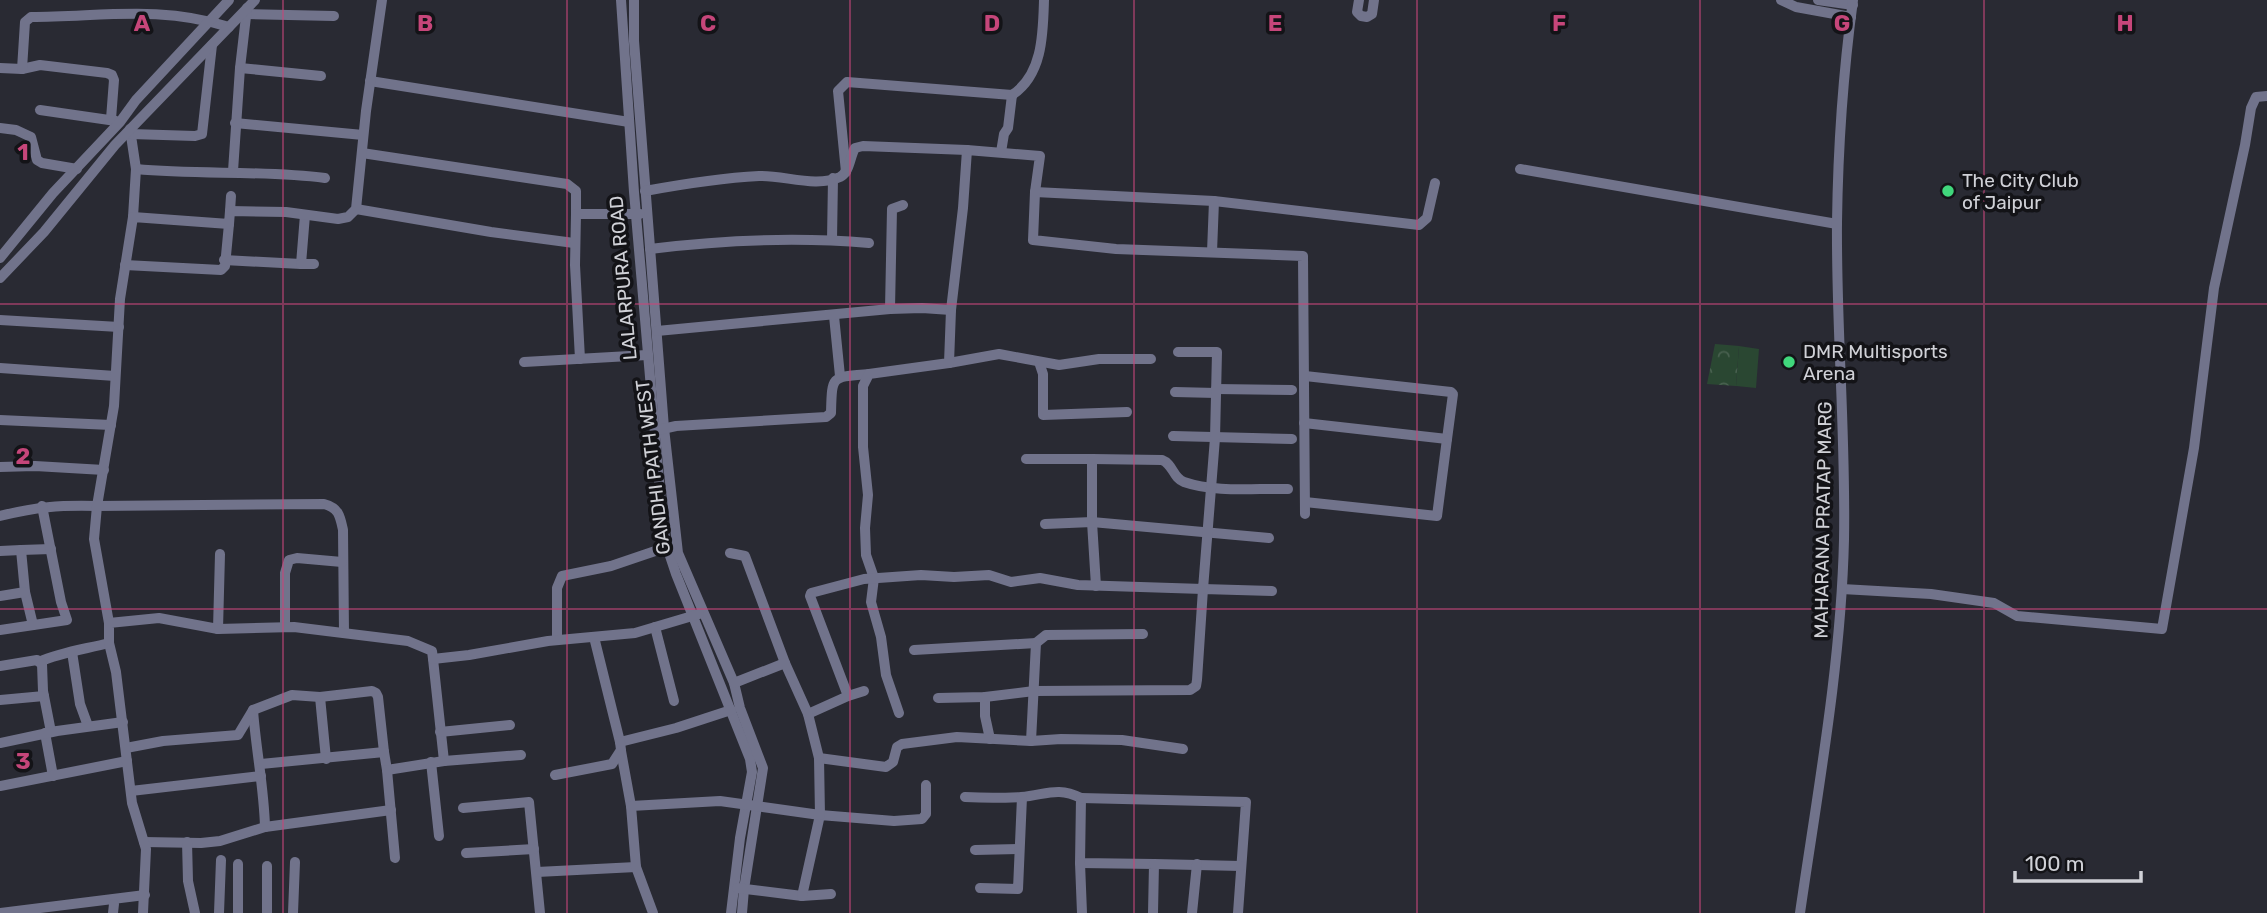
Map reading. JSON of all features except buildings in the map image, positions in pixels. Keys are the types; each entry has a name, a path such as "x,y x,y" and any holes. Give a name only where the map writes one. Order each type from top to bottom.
{"street":[{"path":"128,13 131,0"},
{"path":"15,263 1,256 116,121 229,0"},
{"path":"0,278 44,232 132,129 256,0"},
{"path":"230,211 286,212 338,219 348,217 356,209 363,135 382,0"},
{"name":"LALARPURA ROAD","path":"621,0 636,215 648,355 659,430 667,547 698,615 750,759 752,806"},
{"name":"GANDHI PATH WEST","path":"634,0 634,41 657,331 659,430 678,553 698,615 734,682 740,708 763,768 752,806 739,888 742,913"},
{"path":"846,172 838,91 847,82 1012,95 1023,88 1040,54 1044,0"},
{"path":"1359,0 1357,12 1367,17 1372,14 1374,0"},
{"path":"1781,0 1796,7 1851,18"},
{"path":"1818,0 1853,2"},
{"name":"MAHARANA PRATAP MARG","path":"1800,913 1830,714 1842,589 1844,422 1837,224 1843,82 1853,2"},
{"path":"248,8 334,16"},
{"path":"233,171 240,68 248,8"},
{"path":"22,69 25,22 31,17 165,13 229,27"},
{"path":"40,110 116,121 132,129 195,136 202,134 212,44"},
{"path":"0,68 22,69 40,65 100,71 112,75 116,121"},
{"path":"240,68 321,76"},
{"path":"370,81 629,122"},
{"path":"1001,152 1004,134 1008,128 1012,95"},
{"path":"1842,589 1931,594 1994,604 2017,616 2162,629 2194,448 2214,288 2251,107 2256,97 2267,96"},
{"path":"235,123 363,135"},
{"path":"0,128 16,130 32,137 35,156 42,163 77,169"},
{"path":"132,129 136,169 133,217 120,299 111,425 94,539 109,623 109,643 116,672 131,791 146,849 143,913"},
{"path":"645,191 698,182 762,176 821,181 840,177 846,172 855,148 863,146 1001,152 1040,156 1033,240 1116,249 1303,256 1305,514"},
{"path":"949,363 951,310 967,150"},
{"path":"362,153 567,184 576,191 574,243 580,359"},
{"path":"136,169 281,173 325,178"},
{"path":"1520,169 1837,224"},
{"path":"832,240 833,178"},
{"path":"1035,192 1214,201 1419,225 1427,218 1435,183"},
{"path":"125,265 221,270 225,267 231,196"},
{"path":"1212,251 1214,201"},
{"path":"890,309 892,209 902,205"},
{"path":"356,209 574,243"},
{"path":"576,214 647,213"},
{"path":"301,264 305,215"},
{"path":"133,217 229,224"},
{"path":"650,249 704,243 832,240 869,243"},
{"path":"225,261 314,264"},
{"path":"657,331 890,309 951,310"},
{"path":"659,430 827,417 831,413 832,386 840,376 834,316"},
{"path":"0,320 119,327"},
{"path":"938,698 985,697 1034,691 1193,688 1197,680 1212,487 1217,352 1178,352"},
{"path":"840,376 999,354 1059,365 1099,359 1151,359"},
{"path":"524,362 648,355"},
{"path":"1039,362 1043,374 1043,415 1127,412"},
{"path":"0,368 115,376"},
{"path":"869,374 863,386 863,447 868,495 866,555 874,578 871,602 881,637 886,676 899,713"},
{"path":"1305,376 1453,394 1437,516 1305,502"},
{"path":"1175,392 1292,390"},
{"path":"0,420 111,425"},
{"path":"1304,423 1447,439"},
{"path":"1173,436 1292,439"},
{"path":"1092,459 1096,586"},
{"path":"1026,460 1162,460 1170,464 1178,479 1183,481 1212,487 1288,489"},
{"path":"0,467 104,470"},
{"path":"0,630 67,620 42,506"},
{"path":"0,516 42,506 333,506 340,515 344,633"},
{"path":"1045,524 1092,522 1269,538"},
{"path":"557,640 557,588 562,576 611,566 667,547"},
{"path":"0,551 51,549"},
{"path":"21,550 25,593 33,625"},
{"path":"730,553 745,556 785,663 808,714 819,758 820,815 802,896"},
{"path":"218,629 220,554"},
{"path":"285,627 285,573 289,560 307,558 342,562"},
{"path":"848,696 810,596 811,593 839,584 874,578 989,575 1011,582 1040,578 1078,585 1272,591"},
{"path":"0,596 25,593"},
{"path":"433,659 557,640 635,633 698,615"},
{"path":"109,623 159,618 218,629 285,627 408,641 432,651 444,761"},
{"path":"655,627 674,701"},
{"path":"914,650 1036,643 1046,635 1143,634"},
{"path":"594,636 631,806 636,867 653,913"},
{"path":"39,662 53,656 109,643"},
{"path":"1031,741 1036,643"},
{"path":"72,652 80,704 88,726"},
{"path":"0,666 37,660 42,664 52,776"},
{"path":"734,682 785,663"},
{"path":"808,714 864,691"},
{"path":"126,747 238,735 253,710 292,695 320,697 376,692 395,858"},
{"path":"0,700 44,696"},
{"path":"320,697 326,759"},
{"path":"985,697 985,716 990,739"},
{"path":"253,710 261,764 264,827"},
{"path":"555,775 612,764 620,746 731,710"},
{"path":"0,743 48,732 123,722"},
{"path":"440,732 510,725"},
{"path":"819,758 886,767 893,762 897,747 902,744 957,737 1031,741 1122,740 1183,749"},
{"path":"261,764 384,752"},
{"path":"387,770 431,762 521,755"},
{"path":"0,786 128,761"},
{"path":"431,762 439,836"},
{"path":"131,791 261,776"},
{"path":"631,806 720,801 820,815 894,821 922,819 926,814 926,785"},
{"path":"965,797 1022,797 1049,791 1068,792 1081,798 1246,802 1238,913"},
{"path":"980,888 1018,889 1022,797"},
{"path":"1081,798 1082,913"},
{"path":"463,808 529,802 540,913"},
{"path":"144,842 220,841 264,827 391,810"},
{"path":"187,842 188,881 195,913"},
{"path":"466,853 534,849"},
{"path":"975,850 1019,849"},
{"path":"219,913 221,860"},
{"path":"293,913 295,862"},
{"path":"1080,863 1241,866"},
{"path":"1153,913 1154,863"},
{"path":"238,864 238,913"},
{"path":"1192,913 1197,864"},
{"path":"267,866 267,913"},
{"path":"537,872 636,867"},
{"path":"731,913 739,888 802,896 831,894"},
{"path":"0,913 145,894"}],"green space":[{"path":"1715,344 1739,346 1736,386 1707,384"},
{"path":"1739,346 1759,349 1756,388 1736,386"}],"place":[{"name":"The City Club of Jaipur","path":"1948,191"},
{"name":"DMR Multisports Arena","path":"1789,362"}]}
